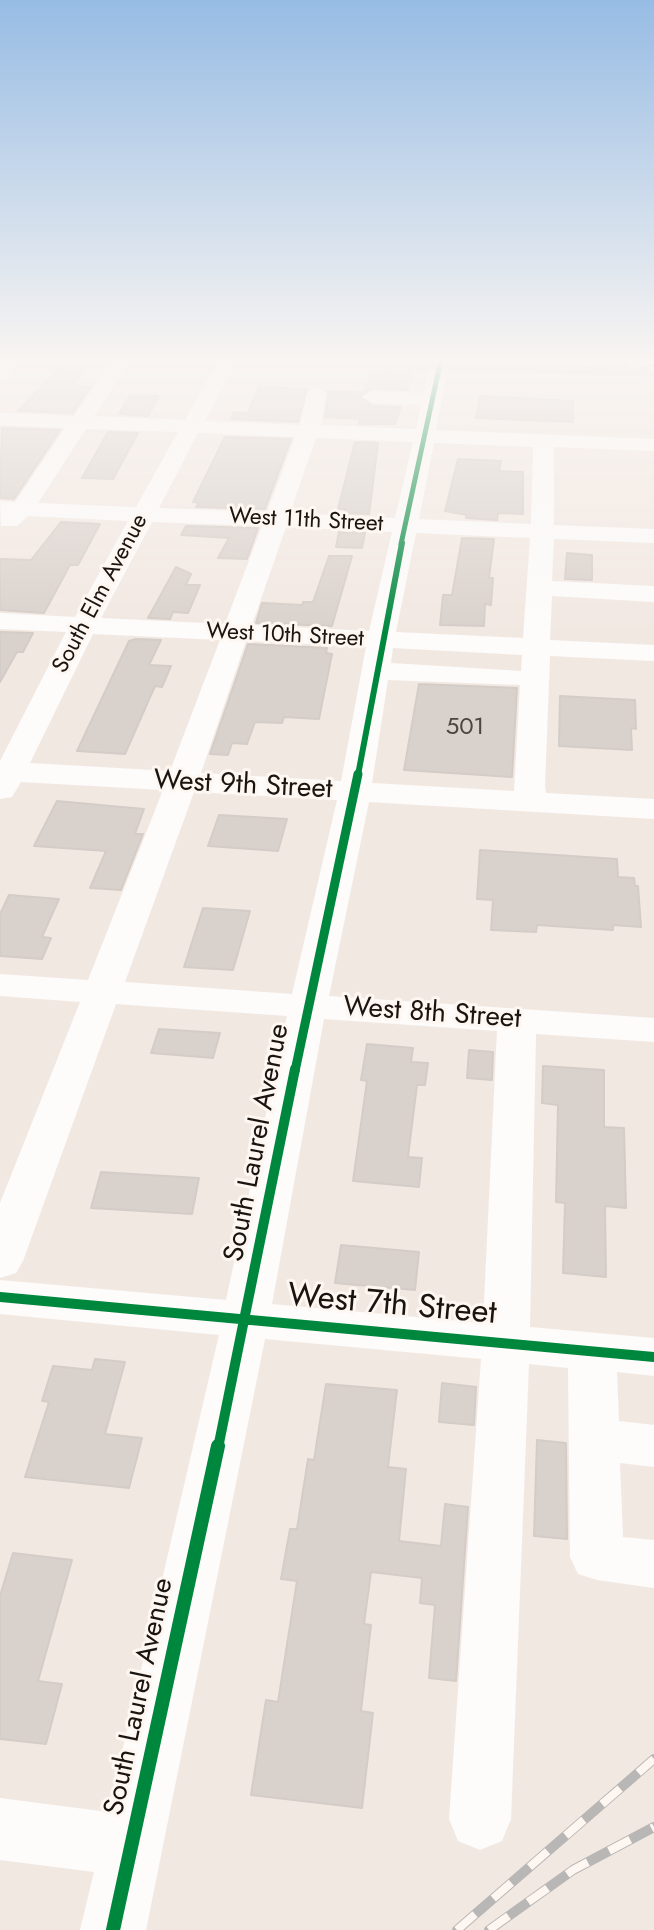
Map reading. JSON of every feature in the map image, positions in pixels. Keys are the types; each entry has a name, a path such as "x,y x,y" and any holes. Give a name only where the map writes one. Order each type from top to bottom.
{"street":[{"path":"0,533 11,517 11,508 54,453"},
{"name":"South Elm Avenue","path":"3,778 178,453"},
{"path":"235,633 298,453"},
{"name":"South Laurel Avenue","path":"113,1930 246,1319 307,1005 355,792 378,656 421,453"},
{"path":"536,648 545,475 544,453"},
{"name":"West 11th Street","path":"11,508 405,525 540,540 654,536"},
{"path":"540,540 640,562"},
{"path":"538,588 654,594"},
{"name":"West 10th Street","path":"0,621 235,633 378,656 536,648 654,653"},
{"path":"595,650 596,681"},
{"path":"378,656 514,678"},
{"name":"West 9th Street","path":"3,778 182,782 654,810"},
{"path":"0,1261 182,782"},
{"name":"West 8th Street","path":"0,985 654,1030"},
{"path":"480,1819 506,1343 517,1020"},
{"name":"West 7th Street","path":"0,1297 654,1357"},
{"path":"592,1352 597,1557 654,1564"},
{"path":"594,1439 654,1446"},
{"path":"0,1829 130,1846"}],"lane":[{"path":"182,782 235,633"},
{"path":"532,802 529,786 536,648"}],"building":[{"path":"1,453 45,453 14,499 0,498"},
{"path":"96,453 127,453 113,479 82,478"},
{"path":"217,453 286,453 265,509 196,507 199,503 193,502"},
{"path":"352,453 377,453 369,514 344,513 345,509 338,509"},
{"path":"458,459 501,461 499,471 523,472 523,514 498,513 497,520 466,518 467,515 445,511"},
{"path":"61,522 100,524 78,565 70,565 44,613 0,610 0,559 31,560"},
{"path":"186,526 258,528 247,559 218,558 229,538 181,535"},
{"path":"339,532 365,533 362,548 336,547"},
{"path":"462,538 494,539 489,578 493,578 491,605 485,604 484,626 440,625 443,595 452,595"},
{"path":"567,553 592,555 592,580 565,579"},
{"path":"329,556 352,556 332,626 256,623 262,603 302,605 303,602 313,602"},
{"path":"176,567 191,574 186,585 200,585 188,613 173,612 170,619 148,618"},
{"path":"0,632 33,633 23,652 17,652 0,682"},
{"path":"161,640 149,665 171,666 162,687 155,686 125,754 77,751 129,641"},
{"path":"248,644 327,648 326,653 332,654 319,719 284,717 282,723 255,722 247,744 232,743 228,755 210,754"},
{"path":"419,684 517,688 512,777 404,770"},
{"path":"560,696 635,700 636,729 631,728 632,750 559,746"},
{"path":"57,801 144,809 135,834 143,834 121,890 90,888 106,851 34,846"},
{"path":"219,815 287,819 278,851 208,846"},
{"path":"480,850 617,859 618,877 634,878 635,886 638,886 641,927 613,925 613,930 537,925 536,932 491,930 493,900 477,899"},
{"path":"9,895 59,899 42,937 51,938 42,959 0,956 0,914"},
{"path":"203,908 250,911 233,970 184,967"},
{"path":"159,1029 220,1033 213,1058 151,1053"},
{"path":"367,1044 413,1048 411,1062 428,1063 425,1085 417,1085 408,1157 422,1158 419,1187 353,1181 367,1081 361,1080"},
{"path":"469,1050 493,1052 492,1080 467,1078"},
{"path":"543,1066 604,1070 604,1127 624,1128 626,1208 605,1206 606,1277 563,1273 565,1203 556,1202 558,1105 542,1103"},
{"path":"101,1172 199,1178 192,1214 91,1208"},
{"path":"341,1245 419,1252 415,1290 335,1283"},
{"path":"95,1359 125,1362 105,1434 142,1438 129,1488 25,1477 49,1402 42,1401 53,1366 92,1370"},
{"path":"442,1383 476,1387 474,1425 439,1422"},
{"path":"326,1384 397,1390 388,1467 406,1469 399,1541 441,1546 445,1504 468,1507 456,1681 429,1678 435,1605 420,1603 422,1578 371,1572 364,1624 371,1625 361,1711 373,1713 362,1808 251,1795 266,1700 278,1702 297,1581 281,1579 290,1529 297,1529 308,1459 314,1460"},
{"path":"537,1440 566,1443 567,1539 534,1536"},
{"path":"13,1553 72,1560 38,1681 62,1684 46,1744 0,1739 0,1596"}],"railway":[{"path":"457,1930 654,1759"},
{"path":"489,1930 573,1870 654,1827"}],"cycle path":[{"path":"113,1930 246,1319 308,1005 355,792 381,640 421,453"},
{"path":"0,1297 654,1357"}]}
